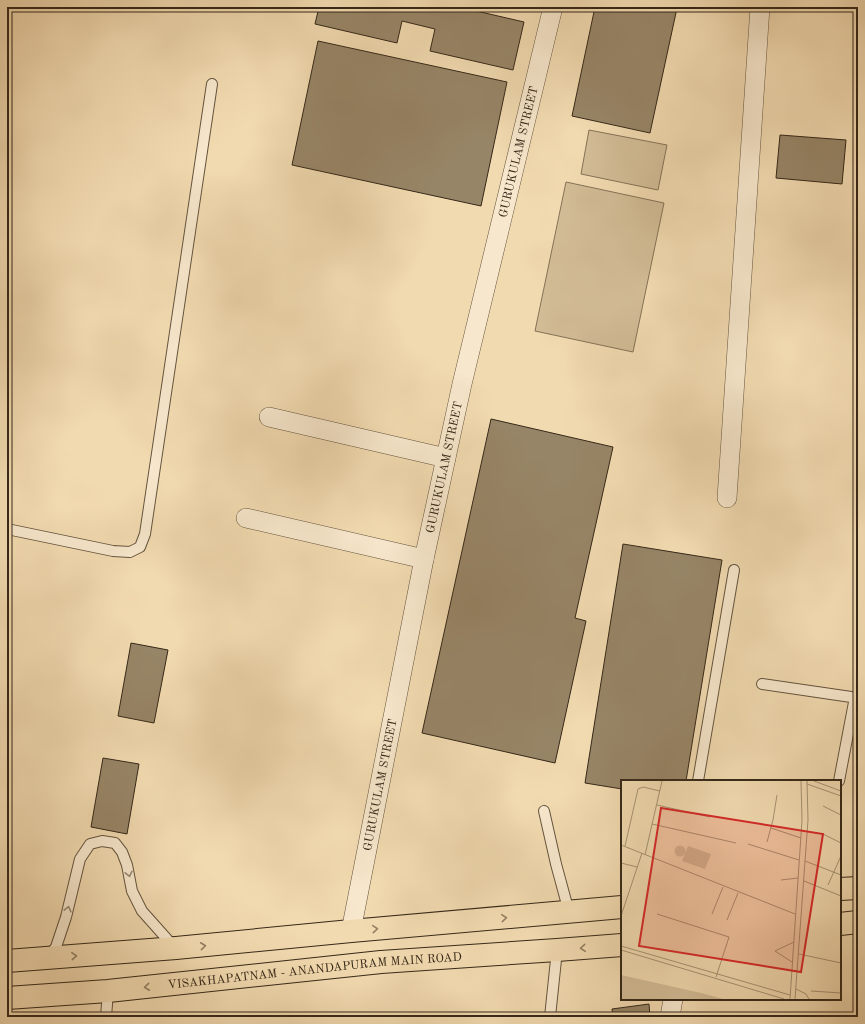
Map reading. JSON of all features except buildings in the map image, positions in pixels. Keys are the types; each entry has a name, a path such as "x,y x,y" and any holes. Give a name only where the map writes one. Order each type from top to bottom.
{"main road":[{"path":"841,889 858,888"},
{"path":"7,961 176,948 351,931 621,908"},
{"path":"841,924 858,922"},
{"name":"VISAKHAPATNAM - ANANDAPURAM MAIN ROAD","path":"7,998 108,991 381,962 621,945"}],"street":[{"name":"GURUKULAM STREET","path":"351,931 424,559 462,384 553,7"},
{"path":"727,498 760,7"},
{"path":"269,417 446,458"},
{"path":"246,518 424,559"},
{"path":"670,1017 673,1000"}],"lane":[{"path":"7,529 113,551 130,552 140,547 145,534 212,84"},
{"path":"698,780 734,570"},
{"path":"762,684 857,697 839,780"},
{"path":"544,811 569,912"},
{"path":"48,958 56,947 66,917 80,859 90,844 102,841 115,843 122,852 132,891 142,910 176,948"},
{"path":"550,1017 558,950"},
{"path":"106,1017 108,991"}],"shaded area":[{"path":"589,130 667,145 658,190 581,174"},
{"path":"566,182 664,203 633,352 535,331"}]}
